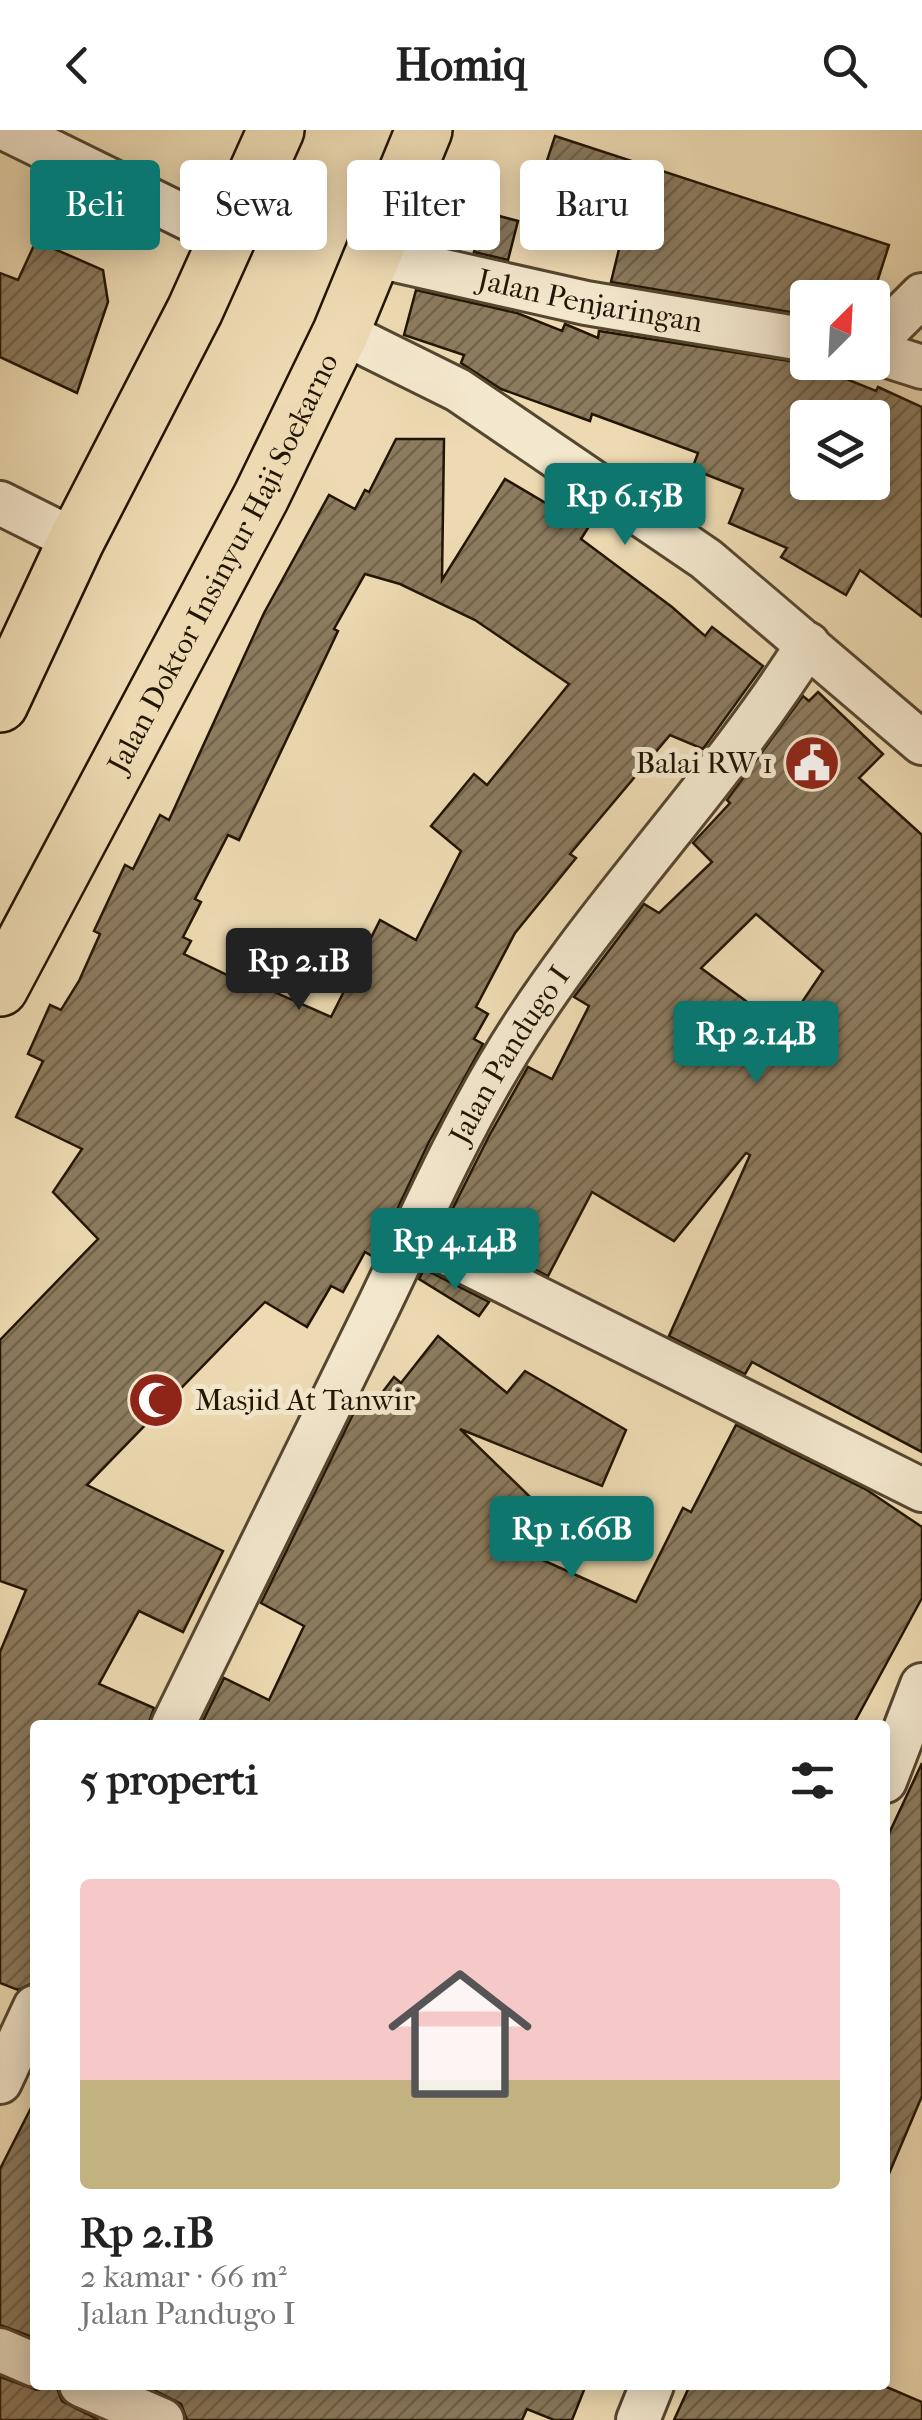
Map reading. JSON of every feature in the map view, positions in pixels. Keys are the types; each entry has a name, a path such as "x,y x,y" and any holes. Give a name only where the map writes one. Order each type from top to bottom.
{"main road":[{"path":"262,160 276,130"},
{"name":"Jalan Doktor Insinyur Haji Soekarno","path":"0,988 261,497 341,332 424,130"},
{"path":"0,704 76,541 196,310 221,250"}],"street":[{"path":"8,130 180,214"},
{"name":"Jalan Penjaringan","path":"373,255 586,303 790,337"},
{"path":"890,329 922,295"},
{"path":"341,332 458,390 706,559 922,743"},
{"path":"890,355 922,367"},
{"path":"0,503 76,541"},
{"name":"Jalan Pandugo I","path":"175,1720 499,1065 616,895 708,782 808,644"},
{"path":"412,1236 922,1490"},
{"path":"890,1768 922,1685"},
{"path":"0,2082 30,2018"},
{"path":"0,2350 30,2363"},
{"path":"93,2390 162,2420"},
{"path":"638,2420 650,2390"}],"building":[{"path":"555,136 629,160 547,160"},
{"path":"664,172 889,245 878,280 790,280 790,312 611,282 619,250 664,250"},
{"path":"500,216 518,221 508,260 474,252 500,250"},
{"path":"32,250 57,250 103,270 108,302 77,393 0,357 0,273 18,280"},
{"path":"416,290 517,313 562,331 565,324 598,338 599,331 790,361 790,380 849,380 876,391 878,387 922,407 922,617 860,570 846,595 781,557 787,548 729,523 743,489 692,469 698,453 592,414 590,421 501,389 461,363 464,355 404,335"},
{"path":"396,439 444,439 442,580 505,479 588,528 581,539 705,636 712,627 763,666 703,749 670,735 570,854 576,858 515,933 476,1007 488,1014 474,1039 483,1044 429,1142 377,1252 372,1256 365,1252 343,1292 331,1286 307,1327 265,1302 87,1485 223,1551 183,1632 139,1611 99,1684 154,1708 150,1720 30,1720 30,1984 18,1990 0,1983 0,1652 26,1590 0,1581 0,1340 98,1239 53,1192 82,1149 16,1117 43,1061 28,1054 50,1005 61,1010 79,981 100,934 94,931 125,865 133,869 160,815 169,820 264,613 329,495 355,509 365,490 369,492","holes":["365,574 400,584 475,620 569,684 487,785 474,774 431,826 461,851 416,940 380,920 331,1017 254,983 252,987 184,954 191,941 183,937 201,902 195,899 228,835 239,840 338,631 334,629"]},
{"path":"818,692 883,754 859,778 922,835 922,1452 752,1362 745,1374 669,1336 750,1155 746,1153 674,1241 592,1192 548,1276 445,1224 528,1067 552,1079 589,1006 574,997 644,904 659,913 712,862 693,843 730,803 727,800 803,696 809,701","holes":["756,914 823,971 784,1029 701,968"]},
{"path":"424,1269 489,1302 479,1316 419,1279"},
{"path":"438,1336 507,1393 525,1371 626,1430 602,1486 460,1429 563,1529 536,1557 636,1602 683,1508 691,1512 736,1425 867,1490 922,1527 922,1598 856,1720 203,1720 224,1678 269,1700 304,1626 261,1603 359,1402 369,1410 394,1377 401,1383"},
{"path":"922,1763 922,2096 890,2171 890,1831"},
{"path":"30,2110 30,2336 0,2325 0,2169"},
{"path":"0,2377 30,2390 58,2390 62,2401 99,2420 0,2420"},
{"path":"890,2388 922,2402 922,2420 674,2420 688,2390"},
{"path":"154,2390 584,2390 572,2420 554,2420 527,2409 522,2420 187,2420 181,2404"}],"place":[{"name":"Balai RW 1","path":"812,763"},
{"name":"Masjid At Tanwir","path":"156,1400"}]}
